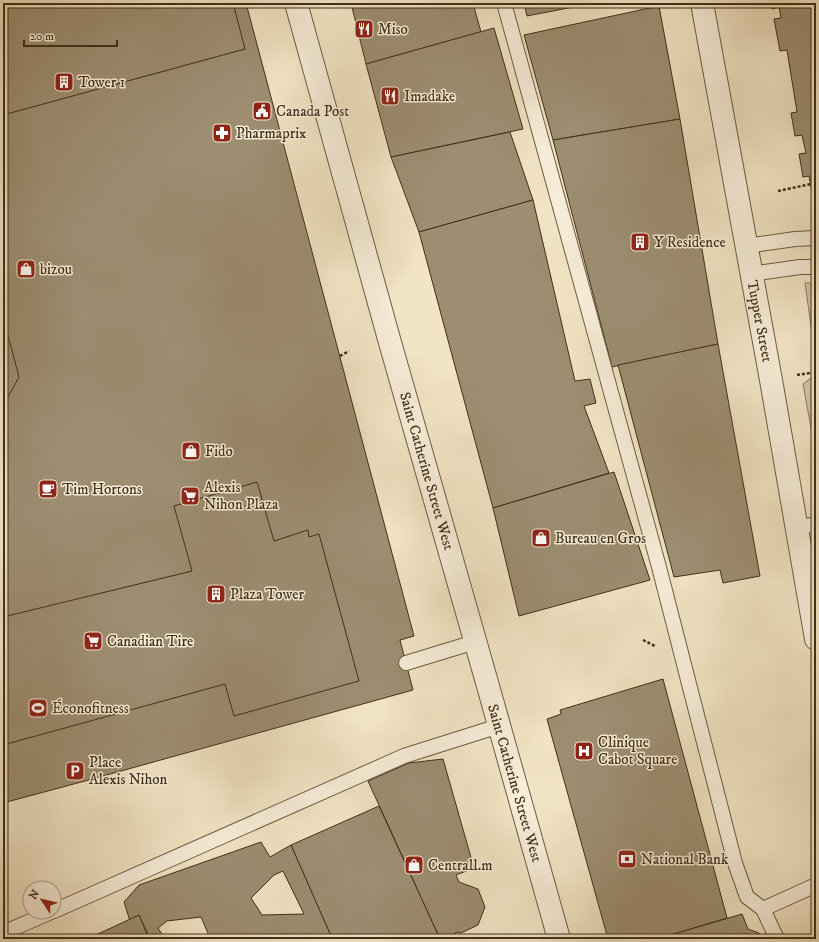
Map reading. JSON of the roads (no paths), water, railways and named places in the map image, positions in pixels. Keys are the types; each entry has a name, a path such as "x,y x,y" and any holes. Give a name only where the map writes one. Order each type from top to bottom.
{"street":[{"name":"Saint Catherine Street West","path":"296,3 389,339 559,939"},
{"name":"Tupper Street","path":"702,3 771,380 806,526 816,639"}],"lane":[{"path":"504,3 659,567 679,650 735,863 747,897 764,909 777,939"},
{"path":"746,246 795,239 816,238"},
{"path":"751,274 800,267 816,267"},
{"path":"406,663 475,642"},
{"path":"62,907 404,756 499,726"},
{"path":"764,909 816,885"},
{"path":"3,934 34,920"}],"place":[{"name":"Miso","path":"364,29"},
{"name":"Tower 1","path":"64,82"},
{"name":"Imadake","path":"390,96"},
{"name":"Canada Post","path":"262,111"},
{"name":"Pharmaprix","path":"222,133"},
{"name":"Y Residence","path":"640,242"},
{"name":"bizou","path":"26,269"},
{"name":"Fido","path":"191,451"},
{"name":"Tim Hortons","path":"48,489"},
{"name":"Alexis Nihon Plaza","path":"190,496"},
{"name":"Bureau en Gros","path":"541,538"},
{"name":"Plaza Tower","path":"216,594"},
{"name":"Canadian Tire","path":"93,641"},
{"name":"Éconofitness","path":"38,708"},
{"name":"Clinique Cabot Square","path":"584,751"},
{"name":"Place Alexis Nihon","path":"75,771"},
{"name":"National Bank","path":"627,859"},
{"name":"Centrall.m","path":"414,865"}]}
